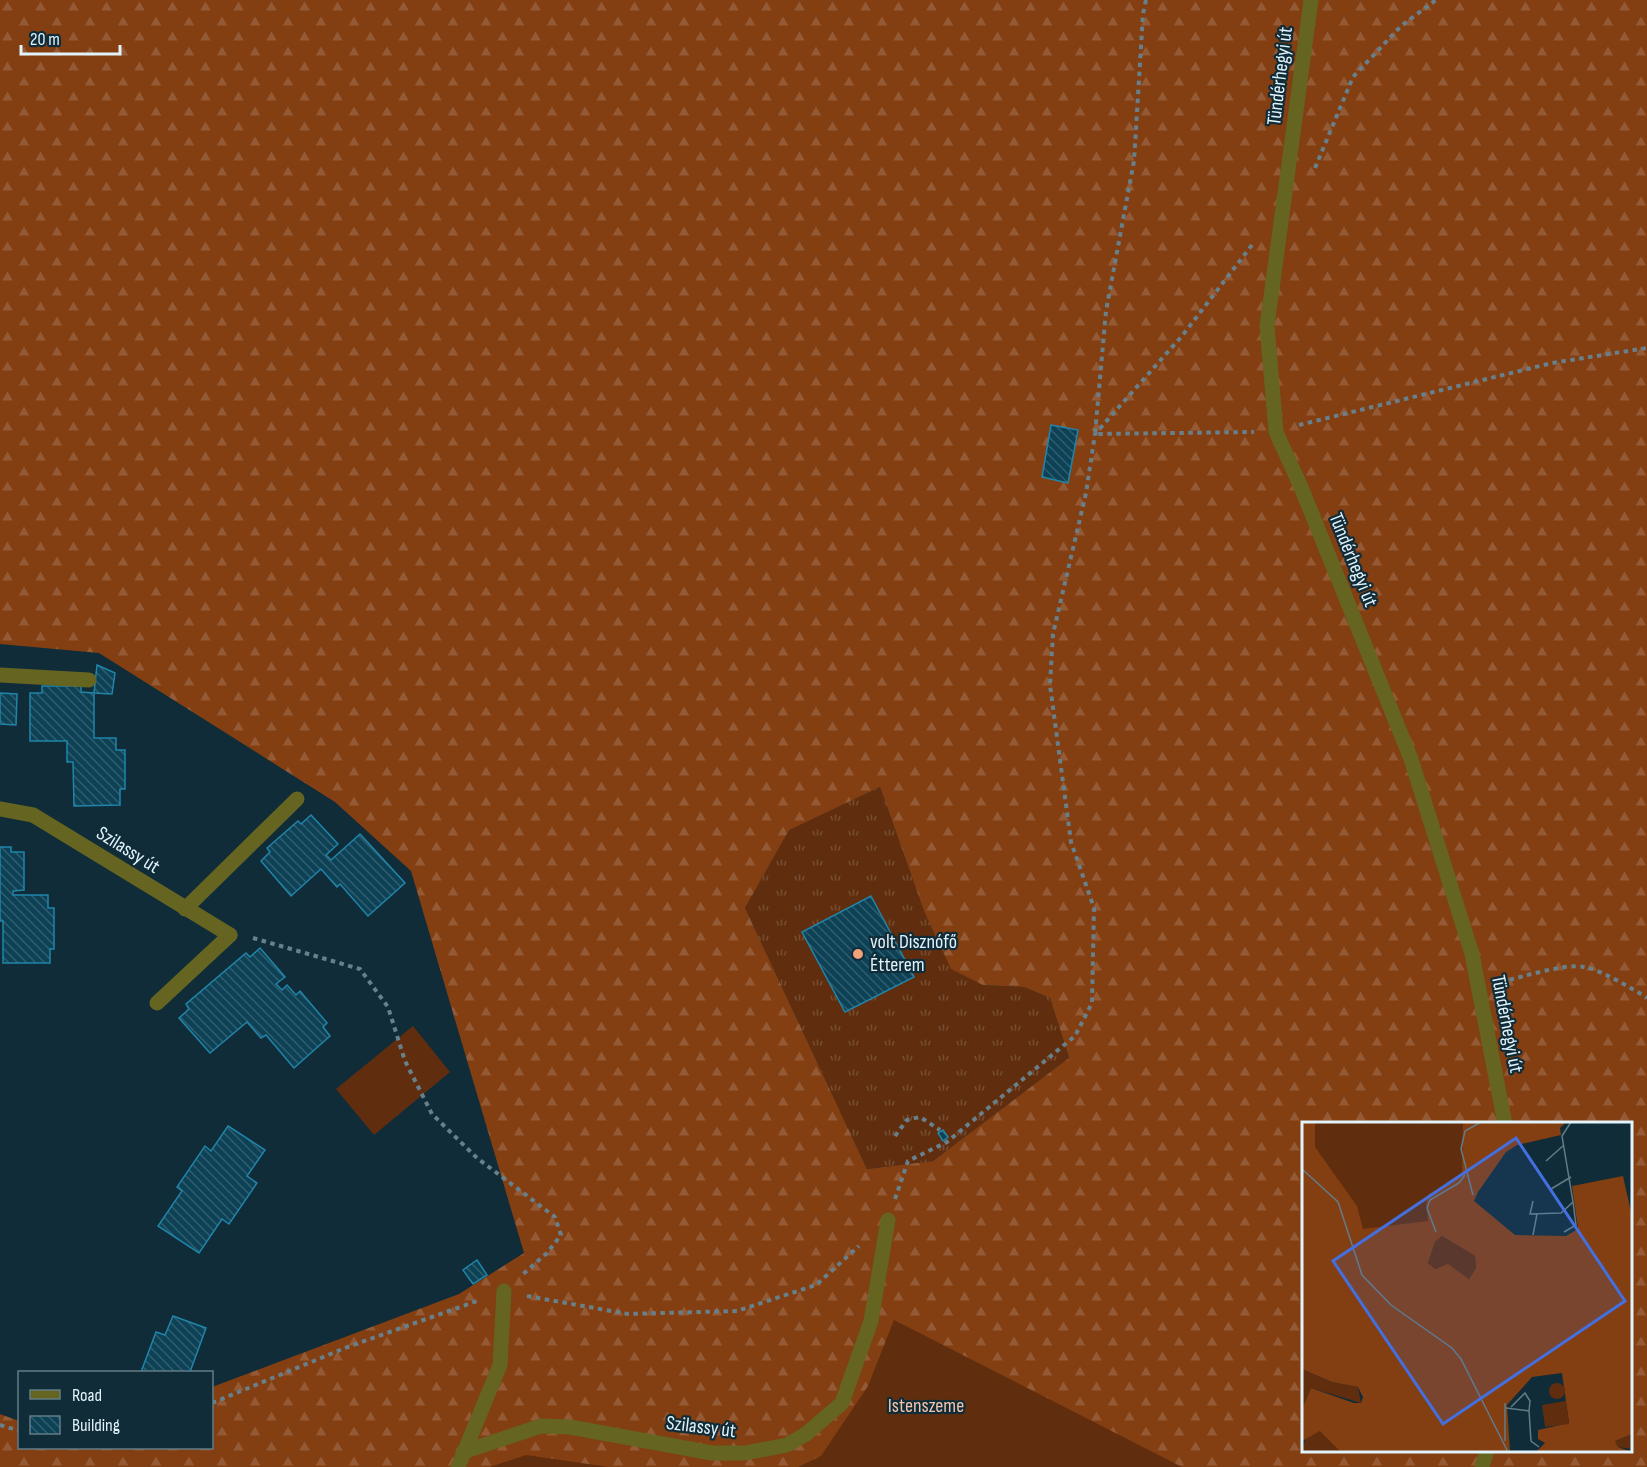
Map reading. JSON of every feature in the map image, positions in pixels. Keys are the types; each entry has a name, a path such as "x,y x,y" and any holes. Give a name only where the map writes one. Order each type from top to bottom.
{"street":[{"name":"Tündérhegyi út","path":"1311,0 1267,326 1276,432 1301,488 1410,759 1472,954 1505,1122"},
{"path":"0,675 89,680"},
{"path":"185,909 297,799"},
{"name":"Szilassy út","path":"0,809 33,815 230,935"},
{"path":"157,1004 230,935"},
{"name":"Szilassy út","path":"461,1460 540,1426 570,1427 712,1453 745,1453 787,1445 806,1434 842,1403 871,1322 888,1220"},
{"name":"Szilassy út","path":"461,1460 500,1365 504,1291"},
{"path":"1482,1467 1486,1452"}],"path":[{"path":"504,1291 628,1314 737,1311 816,1285 888,1220 908,1161 947,1142 1075,1036 1092,1003 1094,908 1071,842 1050,685 1053,634 1086,493 1095,434 1106,311 1134,160 1143,14 1146,0"},
{"path":"1313,172 1353,77 1401,26 1436,0"},
{"path":"1095,434 1182,336 1255,242"},
{"path":"1095,434 1276,432 1552,363 1647,348"},
{"path":"213,1403 350,1346 504,1291 547,1252 561,1235 555,1217 477,1158 432,1114 405,1061 388,1007 360,969 252,938 230,935"},
{"path":"1484,1012 1498,983 1546,971 1584,966 1647,998"},
{"path":"895,1136 907,1120 920,1117 939,1130"},
{"path":"0,1425 18,1430"}],"green space":[{"path":"0,0 1647,0 1647,1467 0,1467 0,1414 18,1421 18,1449 213,1449 213,1387 459,1294 524,1253 411,871 335,802 99,653 0,644","holes":["880,787 924,911 951,969 983,985 1024,987 1050,998 1069,1058 933,1161 867,1169 745,908 789,830"]},
{"path":"880,787 924,911 983,985 1024,987 1050,998 1069,1059 933,1161 867,1169 745,908 789,829"},
{"path":"413,1026 450,1072 374,1135 336,1089"},
{"name":"Istenszeme","path":"894,1320 1182,1467 798,1467 821,1456 868,1386"},
{"path":"526,1455 609,1467 490,1467"}],"building":[{"path":"1051,425 1078,430 1068,483 1042,477"},
{"path":"97,665 115,673 112,694 94,693"},
{"path":"42,686 81,686 81,692 94,693 94,738 116,738 116,750 125,750 125,789 120,789 120,805 74,806 73,762 67,762 67,741 30,741 30,693 42,693"},
{"path":"0,693 17,694 16,725 0,724"},
{"path":"311,815 338,844 326,855 331,860 360,834 405,883 368,916 340,884 337,887 321,869 291,896 261,861 270,852 267,848 298,821 301,824"},
{"path":"0,847 11,847 11,852 24,852 24,890 13,891 13,895 48,895 48,908 54,908 54,949 50,949 50,963 3,963 3,921 0,921"},
{"name":"volt Disznófő Étterem","path":"871,896 914,977 845,1012 802,932"},
{"path":"260,948 285,977 276,984 282,990 287,985 296,995 300,991 327,1023 323,1027 330,1036 294,1068 266,1035 261,1038 247,1022 210,1053 179,1018 189,1009 186,1004 246,953 250,957"},
{"path":"228,1126 265,1150 247,1176 257,1183 229,1224 222,1219 199,1253 158,1226 182,1191 177,1187 205,1146 211,1151"},
{"path":"943,1130 948,1137 943,1141 938,1133"},
{"path":"477,1260 487,1275 473,1284 463,1270"},
{"path":"173,1316 206,1328 190,1371 141,1371 156,1332 165,1335"}],"place":[{"name":"volt Disznófő Étterem","path":"858,954"}]}
